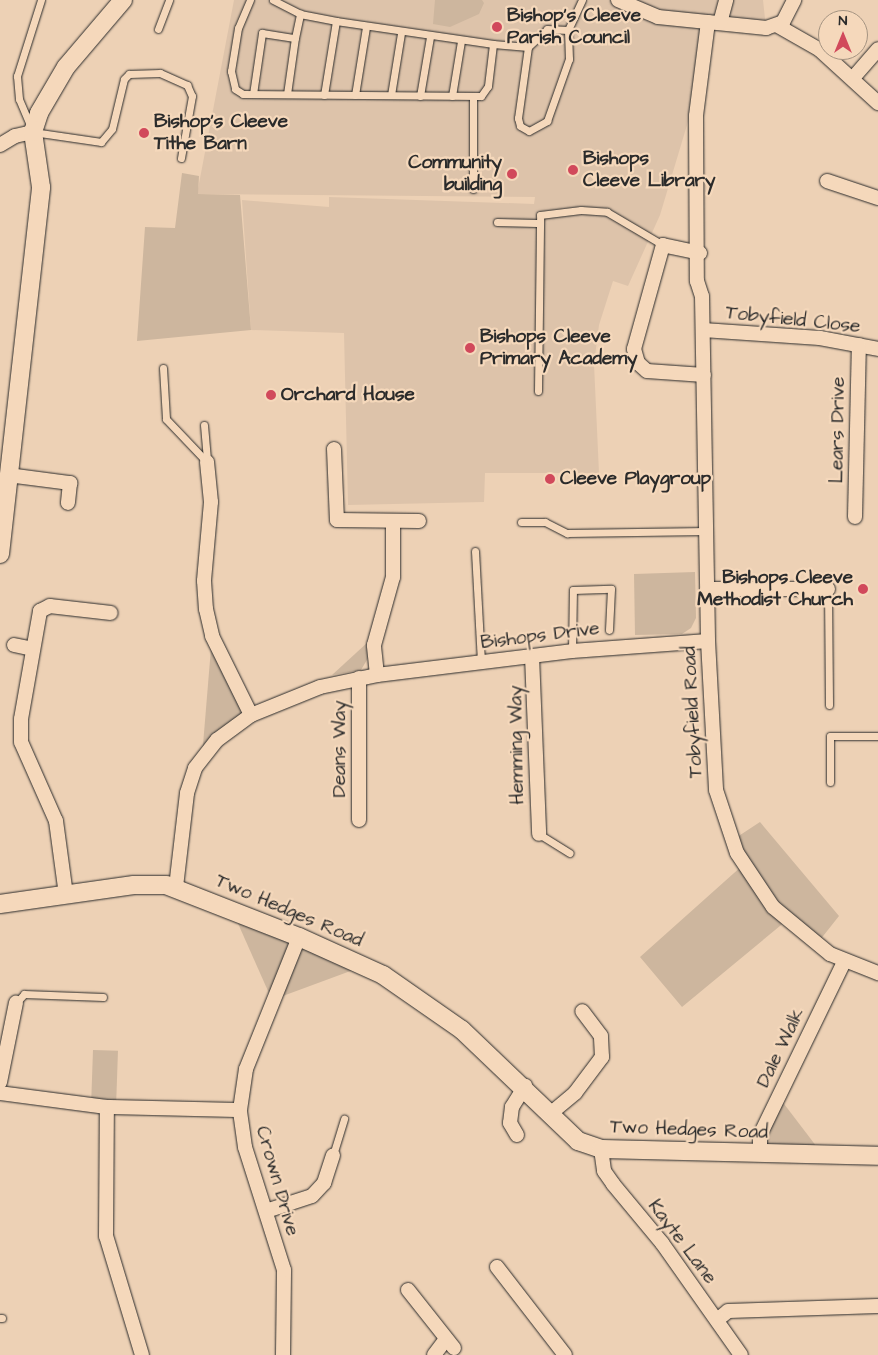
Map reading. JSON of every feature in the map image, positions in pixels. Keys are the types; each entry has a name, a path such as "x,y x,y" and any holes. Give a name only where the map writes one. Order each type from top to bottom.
{"street":[{"path":"0,554 40,188 33,132 39,113 66,67 123,0"},
{"path":"618,0 658,17 778,26 820,50 853,78 878,103"},
{"name":"Tobyfield Road","path":"726,0 714,22 696,116 700,253 697,281 703,330 708,641 714,773 731,841 773,907 801,934 844,962 878,973"},
{"path":"778,26 789,2"},
{"path":"853,78 878,49"},
{"path":"0,145 15,136 33,132"},
{"path":"827,181 878,198"},
{"path":"700,253 663,245 639,320 634,349 638,363 647,371 704,375"},
{"name":"Tobyfield Close","path":"703,330 859,345 878,349"},
{"name":"Lears Drive","path":"855,517 859,345"},
{"path":"334,449 337,520 420,521"},
{"path":"207,462 211,502 204,581 206,609 212,636 251,715"},
{"path":"8,475 70,483 68,503"},
{"path":"377,675 374,645 391,590 393,521"},
{"path":"708,590 828,590"},
{"path":"66,895 56,821 19,735 38,615 46,607 111,613"},
{"name":"Bishops Drive","path":"176,887 186,793 195,768 217,740 251,715 320,687 377,675 572,651 708,641"},
{"path":"14,645 33,649"},
{"name":"Hemming Way","path":"532,656 539,834"},
{"name":"Deans Way","path":"359,678 359,820"},
{"name":"Two Hedges Road","path":"0,904 145,884 176,887 299,937 384,975 462,1030 525,1086 578,1141 602,1149 878,1156"},
{"name":"Crown Drive","path":"283,1355 284,1270 245,1147 240,1110 246,1069 299,937"},
{"name":"Dale Walk","path":"760,1154 760,1135 844,962"},
{"path":"0,1082 16,1003"},
{"path":"550,1114 575,1093 602,1058 601,1036 582,1011"},
{"path":"518,1135 510,1123 512,1107 525,1086"},
{"path":"0,1093 108,1107 240,1110"},
{"path":"108,1107 106,1236 142,1355"},
{"name":"Kayte Lane","path":"602,1149 604,1171 717,1320 741,1355"},
{"path":"266,1211 312,1196 324,1183 333,1155"},
{"path":"497,1267 565,1355"},
{"path":"408,1290 450,1343 434,1355"},
{"path":"717,1320 728,1311 878,1306"}],"lane":[{"path":"41,0 20,58 17,82 33,132 102,142 112,129 124,79 129,74 160,73 187,85 192,96 181,158"},
{"path":"158,30 169,0"},
{"path":"250,0 238,28 231,80 235,90 253,94 473,96 486,93 493,44"},
{"path":"273,0 300,14 366,27 430,37 528,47"},
{"path":"568,30 547,29 528,47 518,118 520,126 529,130 547,121 569,59 568,30 582,0"},
{"path":"287,94 300,14"},
{"path":"324,95 336,21"},
{"path":"355,95 366,27"},
{"path":"253,94 262,33 295,38"},
{"path":"391,96 401,33"},
{"path":"420,96 430,37"},
{"path":"452,96 462,40"},
{"path":"473,96 473,188"},
{"path":"538,391 537,223 546,212 607,212 663,245"},
{"path":"497,222 537,223"},
{"path":"163,368 166,419 207,462"},
{"path":"204,425 207,462"},
{"path":"522,522 545,522 567,533 707,531"},
{"path":"476,551 481,662"},
{"path":"572,651 573,590 611,589 609,630"},
{"path":"828,590 829,705"},
{"path":"830,782 830,736 878,736"},
{"path":"539,834 570,853"},
{"path":"16,1003 24,994 103,997"},
{"path":"333,1155 344,1119"}],"shaded area":[{"path":"234,0 763,0 766,28 708,22 693,105 660,215 628,286 613,281 599,325 594,364 599,473 485,473 484,502 348,505 344,333 251,330 242,200 329,207 329,197 534,204 535,197 197,194"},
{"path":"435,0 482,0 484,3 479,14 450,27 433,24"},
{"path":"182,173 199,176 198,194 240,195 251,330 137,341 145,227 175,228"},
{"path":"695,572 696,618 691,628 682,634 635,635 634,574"},
{"path":"212,636 251,715 202,757"},
{"path":"368,642 368,658 361,670 332,675"},
{"path":"760,822 839,916 816,945 786,921 682,1007 640,957 743,865 731,841"},
{"path":"232,910 364,966 272,1000"},
{"path":"93,1050 118,1051 116,1106 91,1105"},
{"path":"778,1096 823,1155 760,1153"}],"place":[{"name":"Bishop's Cleeve Parish Council","path":"497,27"},
{"name":"Bishop's Cleeve Tithe Barn","path":"144,133"},
{"name":"Bishops Cleeve Library","path":"573,170"},
{"name":"Community building","path":"512,174"},
{"name":"Bishops Cleeve Primary Academy","path":"470,348"},
{"name":"Orchard House","path":"271,395"},
{"name":"Cleeve Playgroup","path":"550,479"},
{"name":"Bishops Cleeve Methodist Church","path":"863,589"}]}
